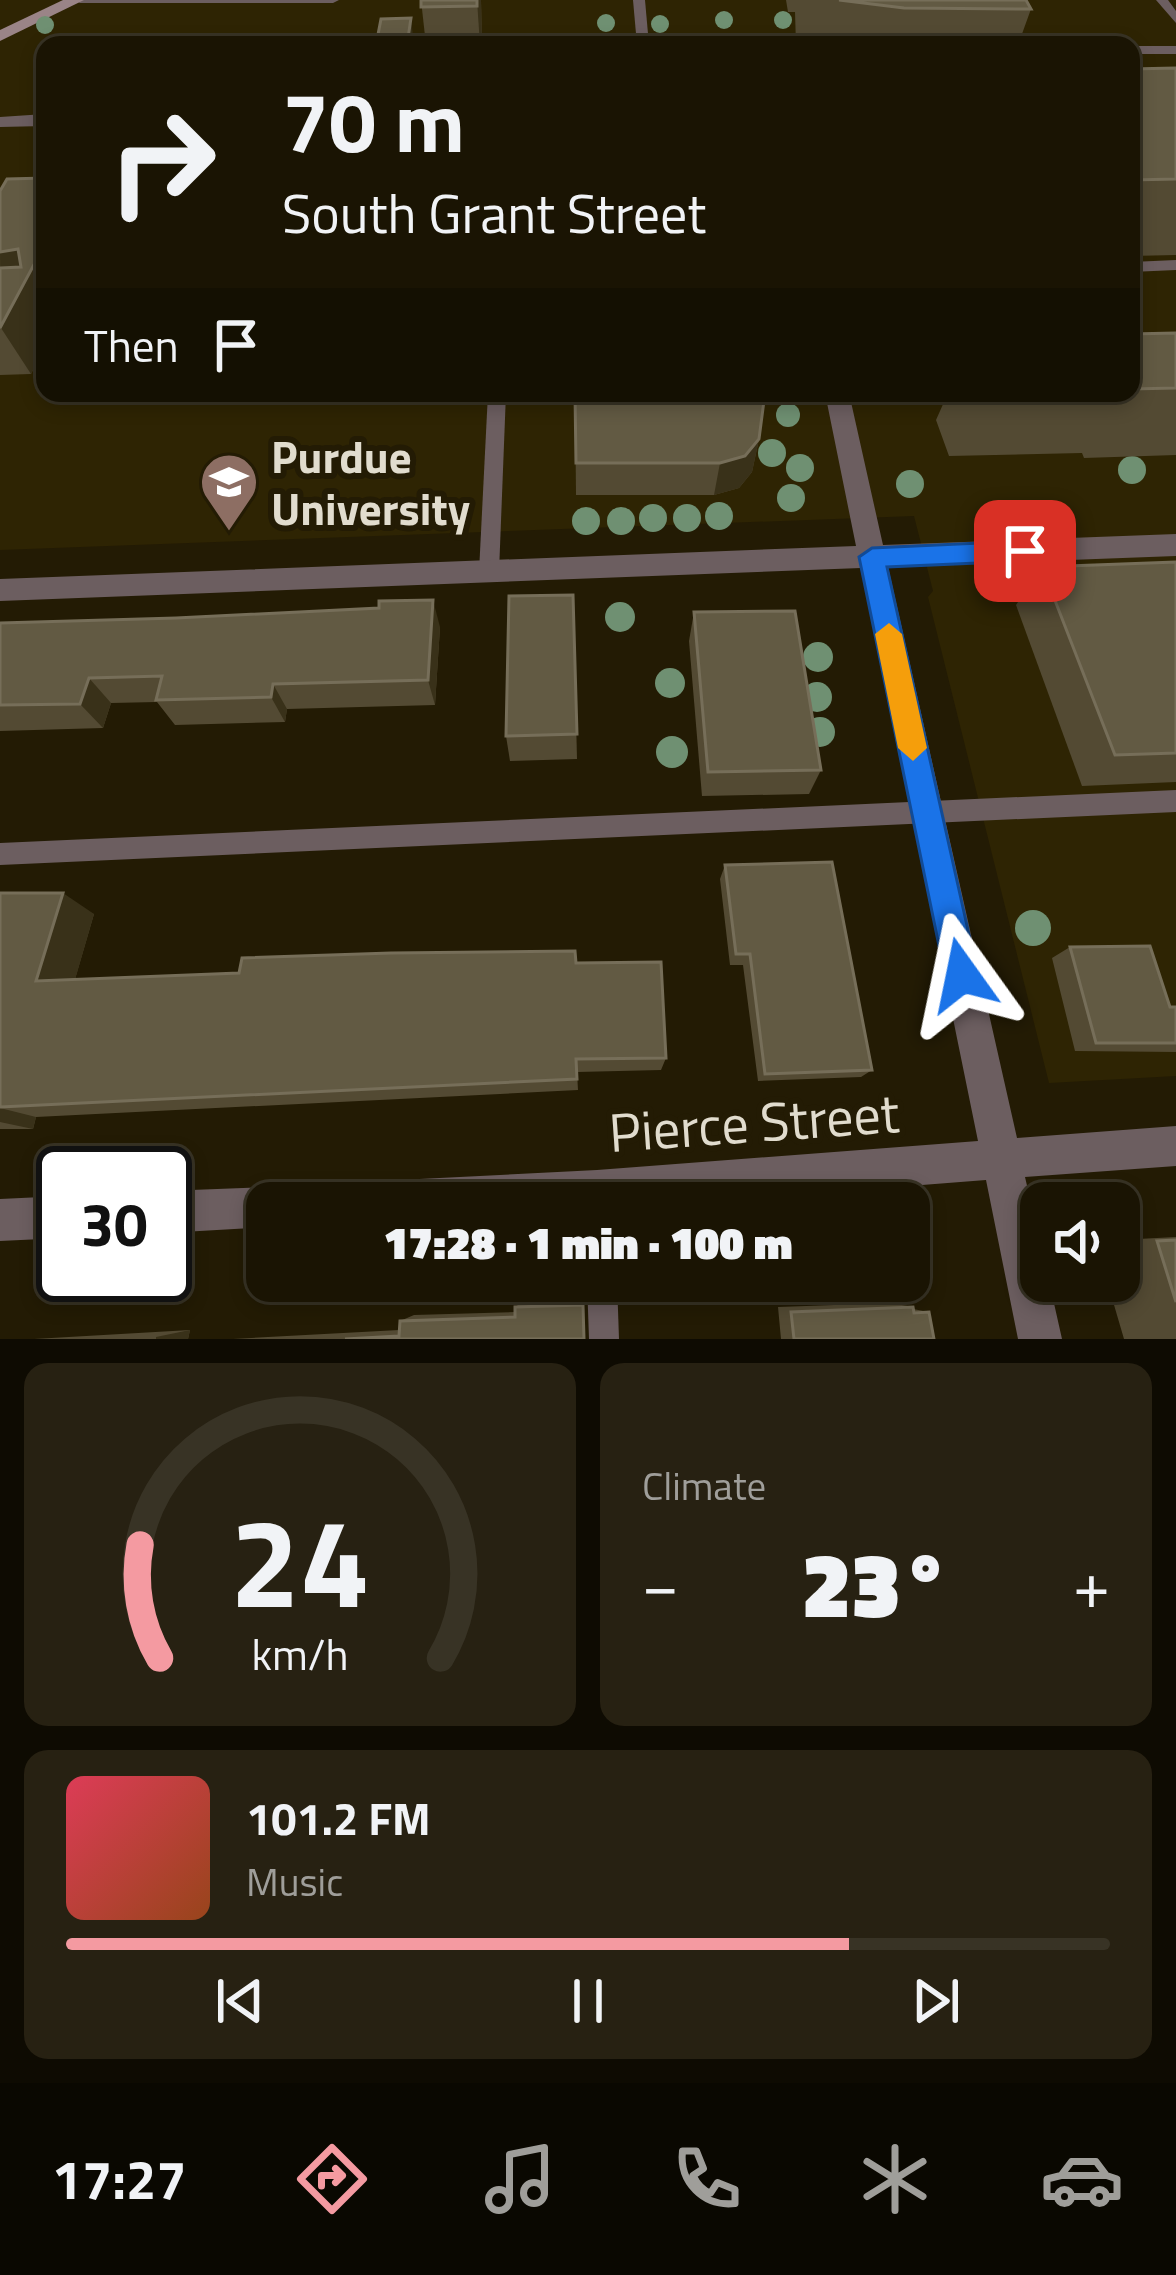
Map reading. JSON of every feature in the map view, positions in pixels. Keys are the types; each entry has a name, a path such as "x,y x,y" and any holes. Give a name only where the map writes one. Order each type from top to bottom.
{"main road":[{"path":"0,22 46,0"},
{"path":"0,36 78,0"}],"street":[{"path":"0,131 1,120 36,120"},
{"path":"839,402 1040,1339"},
{"path":"0,590 1176,545"},
{"name":"Pierce Street","path":"746,1182 1176,1146"},
{"path":"192,1211 246,1208"},
{"path":"0,1220 36,1218"}],"lane":[{"path":"78,0 333,0"},
{"path":"639,0 642,36"},
{"path":"1162,0 1176,19"},
{"path":"1140,50 1176,50"},
{"path":"1140,267 1176,265"},
{"path":"489,572 497,402"},
{"path":"0,854 1176,802"},
{"path":"603,1302 604,1339"}],"shaded area":[{"name":"Purdue University","path":"0,0 1176,0 1176,1076 1049,1083 928,597 933,591 914,516 0,550"}],"building":[{"path":"421,0 477,0 477,6 421,7"},
{"path":"839,0 1026,0 1031,9 904,8"},
{"path":"411,18 408,36 378,36 381,19"},
{"path":"1176,68 1176,179 1140,180 1140,69"},
{"path":"36,178 36,261 0,328 0,268 21,267 18,249 0,252 0,191 7,179"},
{"path":"1176,333 1176,388 1140,389 1140,334"},
{"path":"575,402 764,402 759,439 745,456 720,463 576,463"},
{"path":"1176,562 1176,753 1115,755 1042,567"},
{"path":"573,595 577,734 506,736 509,596"},
{"path":"433,600 428,680 273,684 271,697 156,700 162,676 89,678 80,704 0,705 0,623 379,608 379,601"},
{"path":"795,611 821,770 708,772 694,612"},
{"path":"832,862 872,1070 765,1074 750,954 736,954 725,865"},
{"path":"0,893 63,893 36,981 239,973 242,958 391,953 575,951 576,963 661,962 666,1058 576,1059 577,1079 0,1107"},
{"path":"1150,946 1170,1007 1176,1007 1176,1043 1096,1043 1070,947"},
{"path":"1176,1240 1176,1302 1157,1241"},
{"path":"583,1305 584,1339 345,1339 399,1336 400,1321 515,1317 515,1307"},
{"path":"913,1307 914,1313 929,1312 934,1339 794,1339 791,1312"}],"slow traffic":[{"path":"889,634 913,748"}],"place":[{"name":"Purdue University","path":"229,533"}],"route":[{"path":"962,975 872,557 1025,551"}]}
